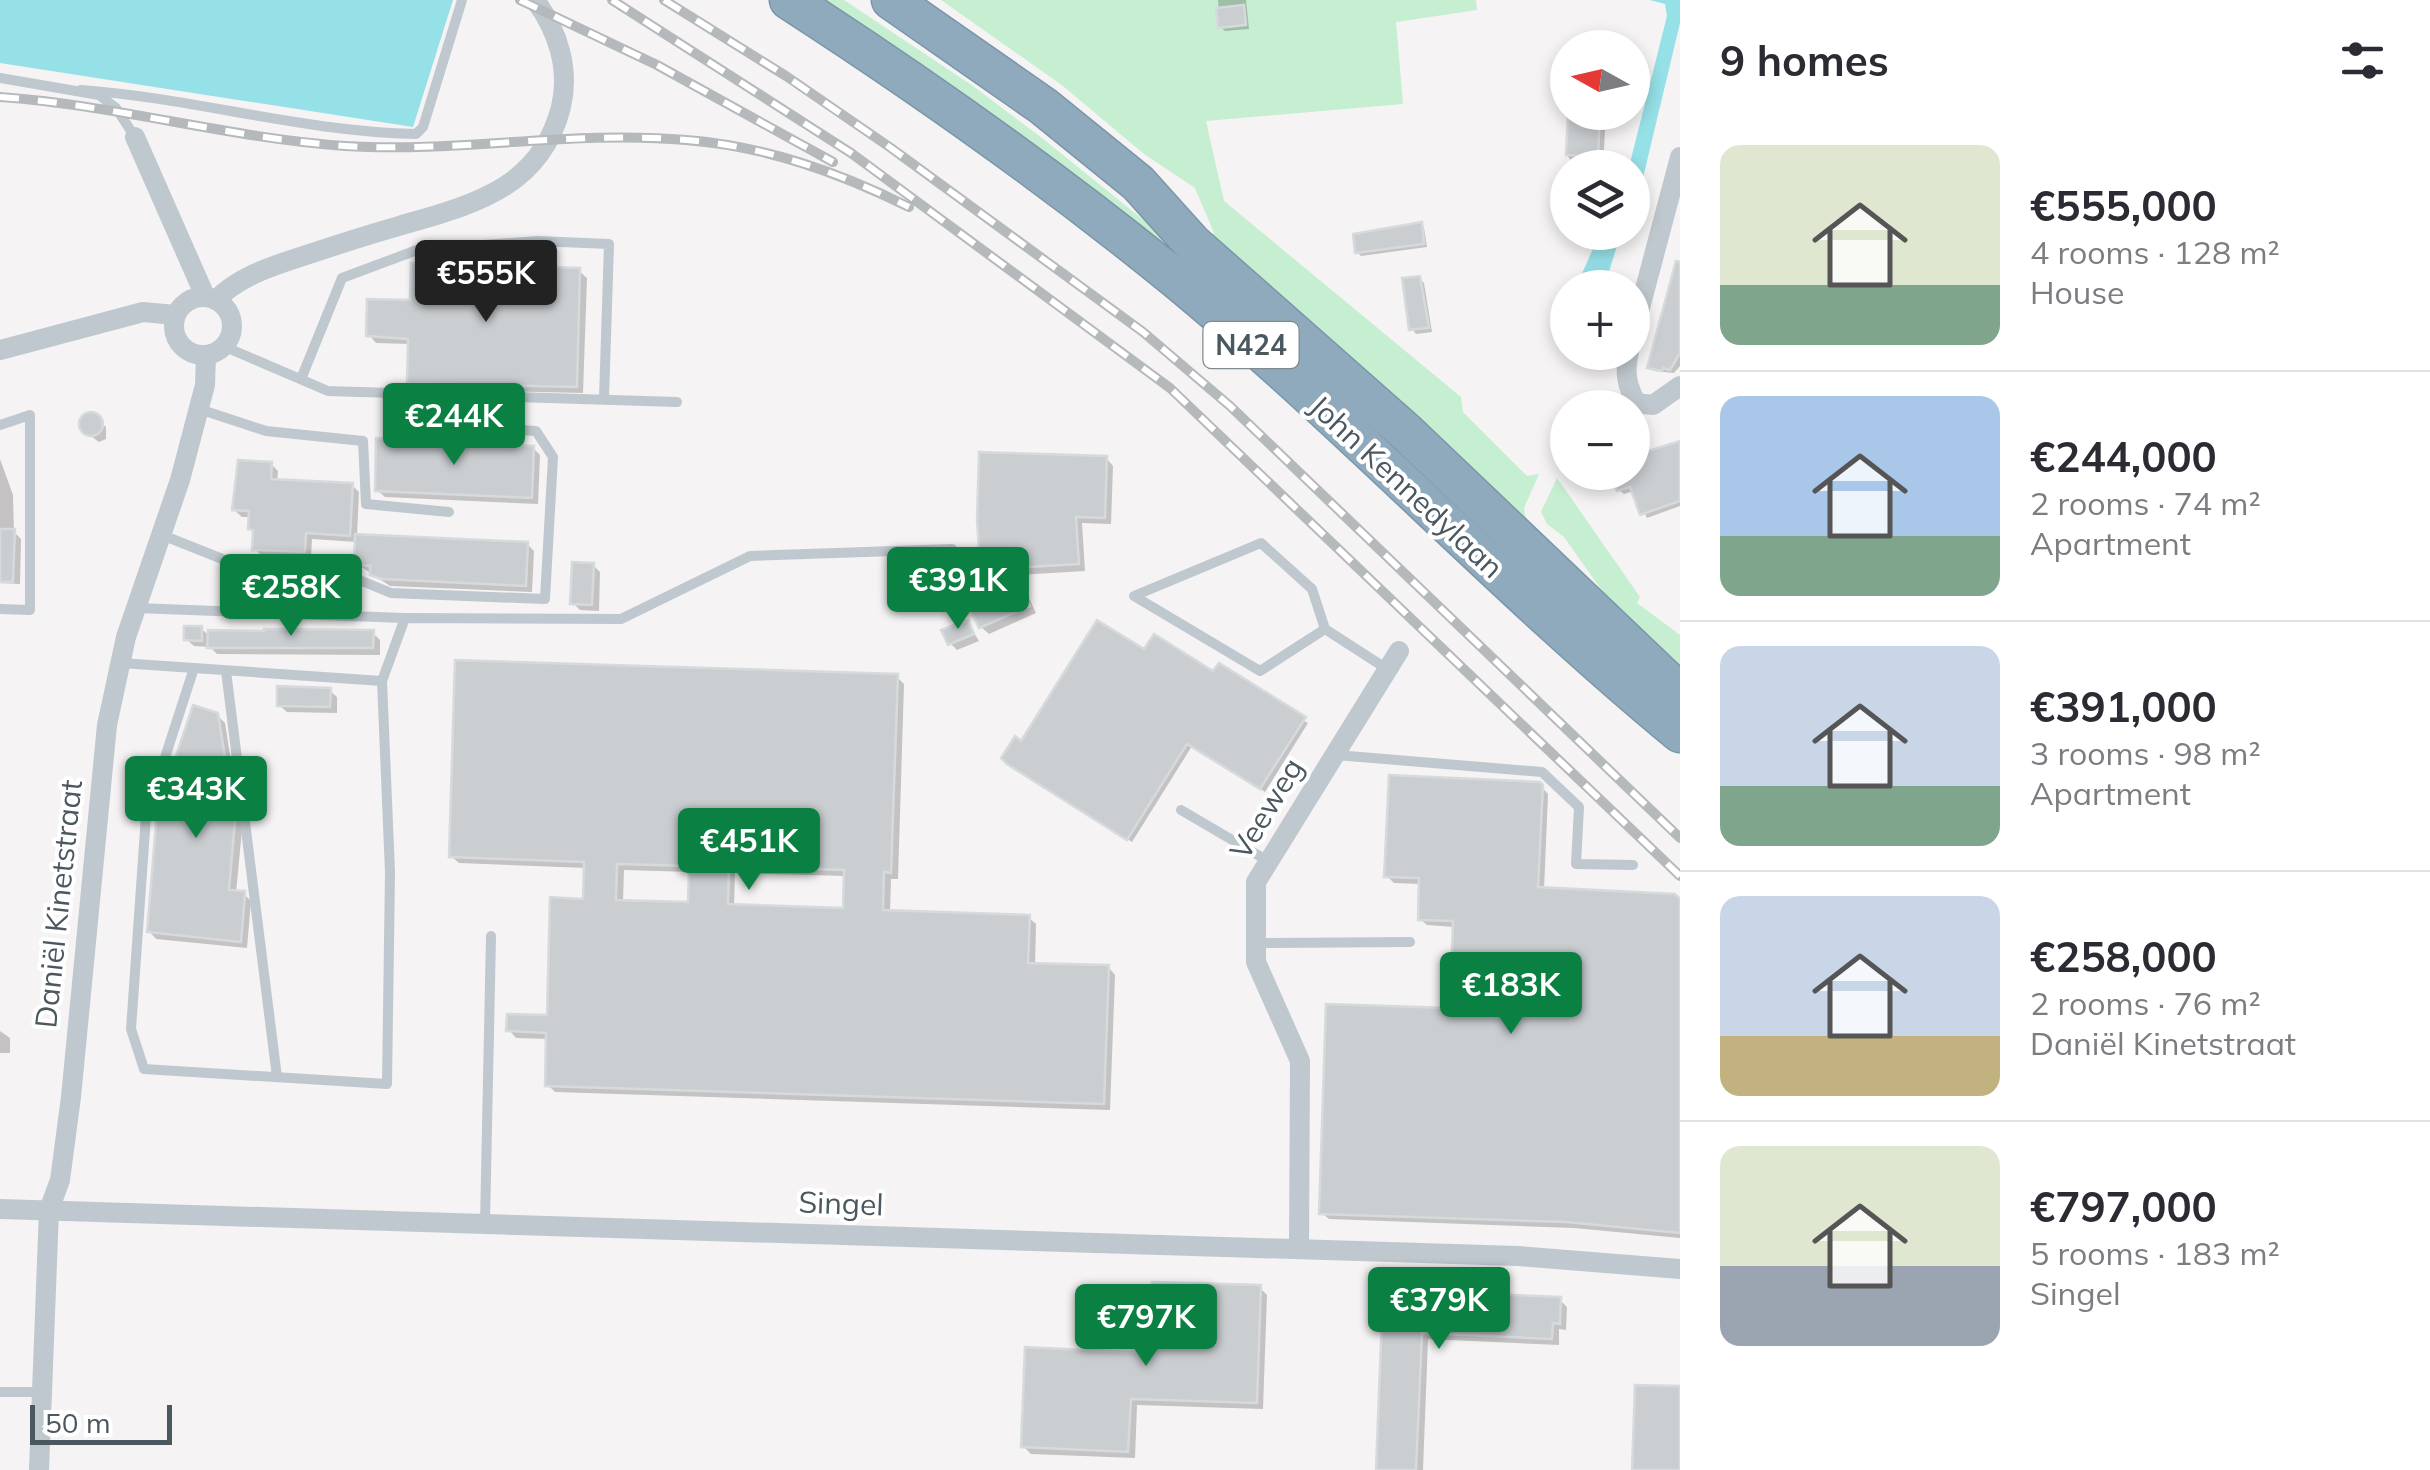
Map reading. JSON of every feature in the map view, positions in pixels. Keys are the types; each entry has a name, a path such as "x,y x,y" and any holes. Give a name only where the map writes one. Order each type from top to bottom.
{"highway":[{"name":"John Kennedylaan","path":"789,0 1016,155 1175,279 1321,406 1612,677 1680,733"},
{"name":"John Kennedylaan","path":"891,0 1044,106 1138,184 1192,244 1405,430 1680,693"}],"street":[{"path":"135,137 211,298 228,312 231,320 232,328 215,351 186,350 179,343 173,324 187,300 211,298 268,267 476,202 524,173 548,141 560,108 564,81 558,43 535,0"},
{"path":"1650,286 1671,225 1680,157"},
{"path":"0,350 143,312 176,314"},
{"name":"Daniël Kinetstraat","path":"39,1470 49,1210 60,1180 107,725 136,608 215,351"},
{"path":"1650,405 1680,386"},
{"name":"Veeweg","path":"1299,1248 1300,1060 1256,962 1256,882 1399,651"},
{"name":"Singel","path":"0,1209 1299,1248 1518,1256 1680,1270"}],"lane":[{"path":"0,78 136,94 332,127 416,134 423,127 462,0"},
{"path":"81,90 98,95 116,108 135,137"},
{"path":"301,378 342,278 417,250 536,242 609,244 604,398"},
{"path":"215,351 301,378 328,391 677,402"},
{"path":"198,409 266,430 363,442 366,504 449,512"},
{"path":"0,426 30,415 30,610 0,609"},
{"path":"161,535 240,566 340,572 390,593 545,599 553,458 536,432 398,424"},
{"path":"1325,629 1260,672 1134,596 1261,543 1312,589 1325,629 1387,670"},
{"path":"136,608 405,618 622,619 750,556 952,549"},
{"path":"194,668 146,816 131,1029 144,1069 387,1084 390,872 382,681 405,618"},
{"path":"120,664 382,681"},
{"path":"226,671 277,1077"},
{"path":"1334,755 1542,772 1579,807 1576,864 1633,865"},
{"path":"1180,810 1268,861"},
{"path":"485,1224 491,936"},
{"path":"1256,943 1410,942"},
{"path":"0,1392 42,1392"}],"green space":[{"path":"803,0 844,0 973,86 1042,138 1177,247 1550,587 1505,565"},
{"path":"941,0 1476,0 1477,10 1396,22 1403,104 1206,121 1224,201 1461,397 1463,412 1527,476 1539,474 1524,508 1526,522 1208,241 1214,233 1195,188 1144,154 1063,86"},
{"path":"1551,490 1565,490 1640,597 1637,603 1680,635 1680,679 1609,610 1603,592 1541,512"}],"water":[{"path":"0,0 453,0 413,127 0,63"},
{"path":"1650,0 1680,0 1680,23 1650,150 1633,150 1638,130 1650,130 1650,84 1667,16 1665,4"},
{"path":"1592,250 1616,250 1609,270 1584,270"}],"building":[{"path":"1244,5 1246,25 1218,28 1216,8"},
{"path":"1567,130 1599,130 1598,150 1566,150"},
{"path":"1422,222 1424,244 1355,253 1353,234"},
{"path":"1676,261 1680,262 1680,353 1670,370 1650,369"},
{"path":"411,263 580,268 577,387 407,383 408,339 366,336 367,299 410,300"},
{"path":"1420,276 1429,328 1409,330 1402,278"},
{"path":"91,412 103,424 91,436 79,424"},
{"path":"376,438 534,446 532,498 375,491"},
{"path":"1680,441 1680,501 1640,515 1631,490 1650,490 1650,450"},
{"path":"979,452 1107,456 1105,518 1076,517 1079,564 1013,568 1030,606 979,628 964,595 982,588 977,521"},
{"path":"238,460 272,462 271,479 353,483 350,536 306,533 305,552 252,550 249,511 232,510"},
{"path":"0,529 15,529 13,582 0,582"},
{"path":"355,534 528,542 526,586 381,579 370,575 370,566 354,565"},
{"path":"572,562 594,563 592,605 570,604"},
{"path":"968,620 974,634 948,645 941,630"},
{"path":"1097,620 1144,649 1154,634 1213,671 1219,663 1306,717 1260,789 1187,744 1127,840 1001,758 1015,736 1021,741"},
{"path":"184,626 202,626 202,641 184,640"},
{"path":"208,630 374,630 373,648 207,648"},
{"path":"455,660 898,674 891,873 884,872 883,910 1030,915 1028,963 1109,965 1104,1104 545,1086 546,1033 506,1031 507,1014 547,1015 550,897 583,899 584,862 449,857","holes":["617,864 689,866 688,902 616,900","729,867 844,870 843,908 728,904"]},
{"path":"277,686 331,688 330,707 277,706"},
{"path":"193,705 218,713 235,821 229,890 245,891 241,942 147,932 157,813"},
{"path":"1389,775 1540,782 1543,785 1538,887 1675,894 1680,899 1680,1233 1566,1222 1319,1214 1326,1004 1450,1008 1453,921 1418,920 1419,878 1384,877"},
{"path":"1152,1282 1261,1285 1257,1403 1131,1399 1128,1452 1021,1447 1025,1347 1150,1353"},
{"path":"1383,1290 1561,1297 1560,1324 1553,1323 1552,1339 1422,1333 1416,1470 1376,1470"},
{"path":"1635,1385 1680,1386 1680,1470 1632,1470"}],"railway":[{"path":"520,0 657,65 833,162"},
{"path":"612,0 851,153 1170,388 1680,876"},
{"path":"664,0 891,148 1143,332 1230,406 1680,838"},
{"path":"0,97 345,146 430,147 601,138 715,143 800,163 909,207"}]}
